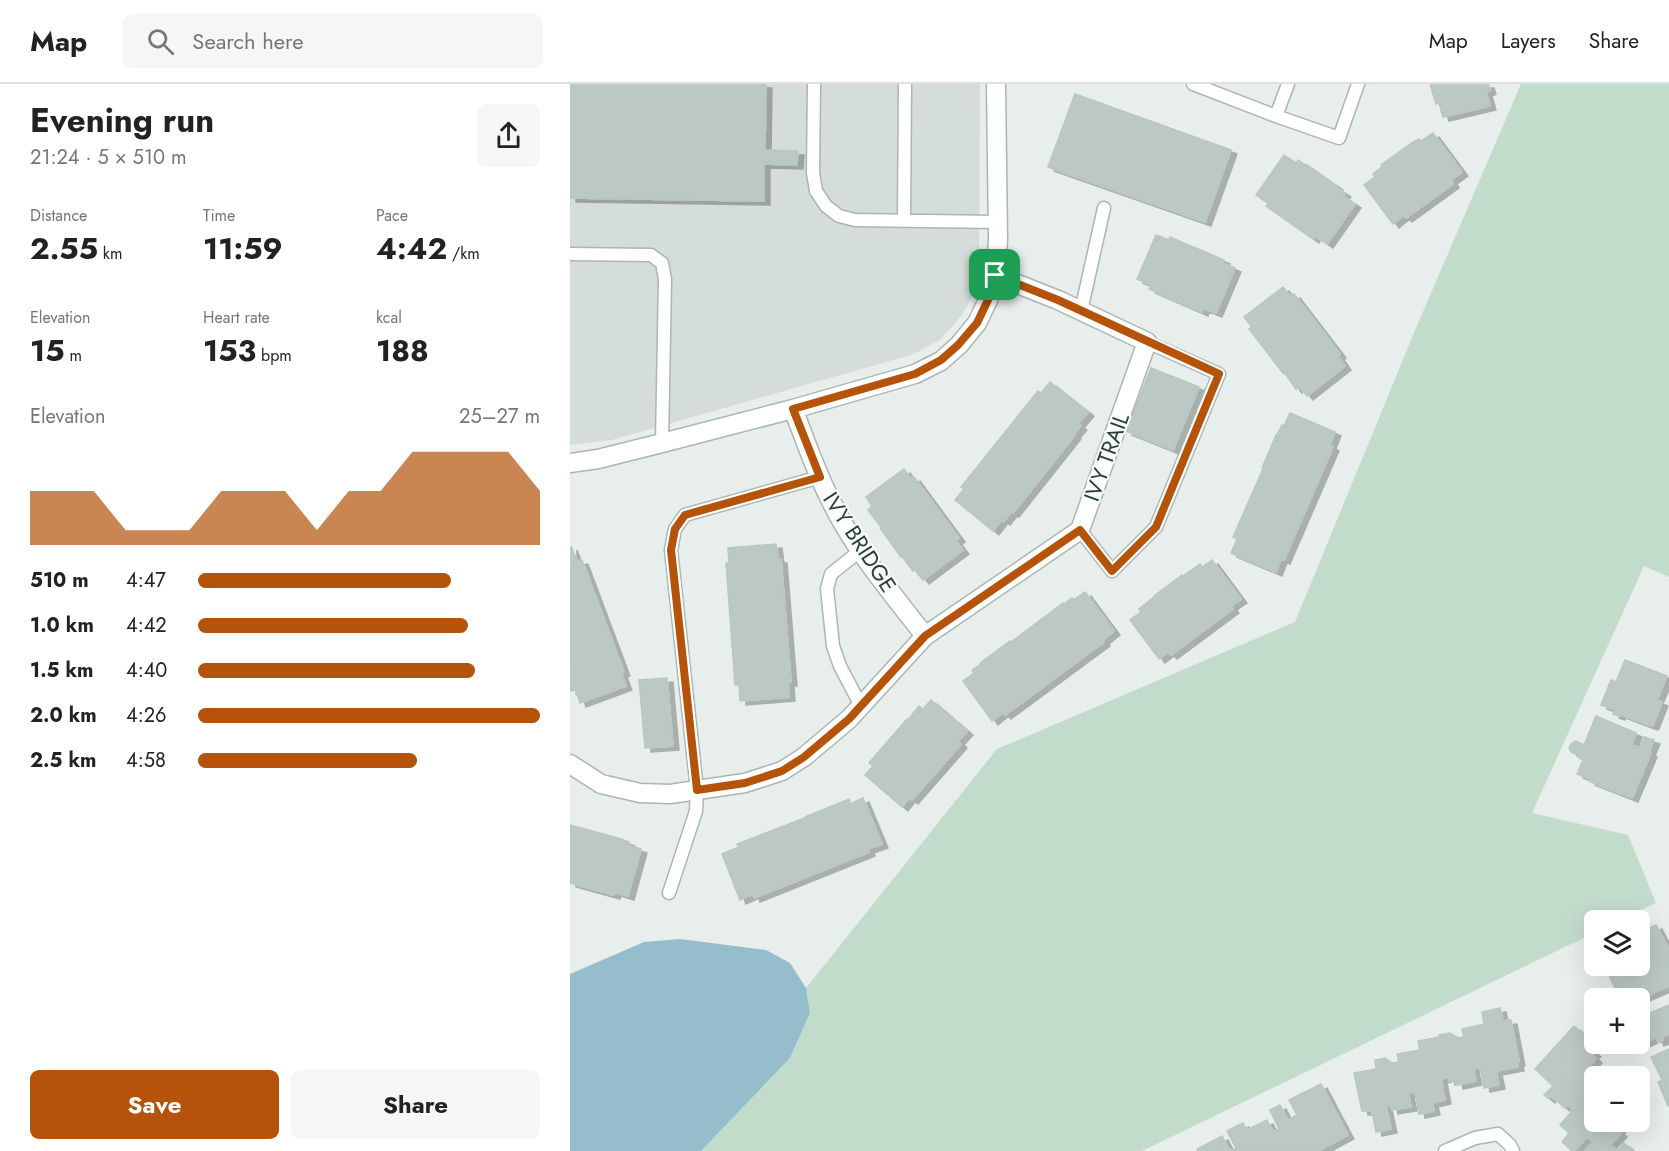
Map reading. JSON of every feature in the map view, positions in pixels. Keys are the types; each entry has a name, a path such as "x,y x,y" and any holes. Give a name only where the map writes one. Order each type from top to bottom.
{"street":[{"path":"570,463 598,459 662,443 915,374 941,360 958,345 977,323 988,300 995,275 998,240 996,84"},
{"path":"995,275 1058,300 1147,342"},
{"name":"IVY TRAIL","path":"570,764 601,784 640,794 670,794 745,783 782,771 804,757 849,719 925,636 1080,530 1147,342"},
{"name":"IVY BRIDGE","path":"793,409 830,499 861,550 925,636"}],"lane":[{"path":"814,84 813,173 816,191 826,206 839,216 855,220 997,222"},
{"path":"904,221 905,84"},
{"path":"1193,84 1339,138 1358,84"},
{"path":"1276,116 1288,84"},
{"path":"1081,311 1104,208"},
{"path":"570,254 651,255 663,262 665,279 662,443"},
{"path":"1080,530 1112,571 1156,527 1219,374 1147,342"},
{"path":"669,893 696,811 697,790 671,550 675,529 685,515 820,477"},
{"path":"861,550 831,574 827,589 833,646 840,666 861,706"},
{"path":"1445,1151 1475,1138 1498,1134 1513,1151"}],"shaded area":[{"path":"570,84 980,84 979,269 972,297 962,315 941,339 914,354 612,440 570,445"}],"green space":[{"path":"1521,84 1669,84 1669,577 1644,566 1532,813 1628,835 1656,903 1641,910 1584,910 1584,938 1142,1151 701,1151 790,1058 810,1013 806,988 997,749 1295,622 1416,328"}],"water":[{"path":"680,939 766,950 790,963 806,988 810,1013 790,1058 701,1151 570,1151 570,974 644,942"}],"building":[{"path":"570,84 766,84 765,150 798,151 797,165 764,164 764,201 570,198"},
{"path":"1430,84 1488,84 1490,90 1486,92 1490,106 1443,117"},
{"path":"1075,94 1231,150 1205,222 1048,167"},
{"path":"1433,133 1462,172 1451,180 1453,184 1406,218 1404,215 1393,224 1364,185 1375,177 1373,174 1382,167 1381,165 1413,142 1419,139 1421,141"},
{"path":"1284,155 1296,163 1298,160 1307,165 1337,186 1345,193 1343,196 1355,204 1327,244 1315,236 1313,239 1266,206 1268,203 1256,195"},
{"path":"1156,235 1169,240 1170,237 1224,260 1222,263 1235,268 1216,313 1203,308 1202,312 1149,289 1151,285 1137,279"},
{"path":"1283,287 1290,296 1294,294 1340,354 1338,356 1345,366 1307,396 1299,386 1296,389 1283,373 1249,329 1252,327 1244,317"},
{"path":"1151,368 1199,387 1173,450 1126,431"},
{"path":"1050,382 1088,412 1078,424 1081,426 1075,435 1013,513 1011,512 1004,521 1002,519 993,531 955,500 964,489 961,487 1038,391 1041,393"},
{"path":"1290,413 1335,432 1330,445 1333,447 1284,560 1281,559 1276,572 1231,553 1237,539 1233,537 1262,468 1276,435 1282,425 1284,426"},
{"path":"904,469 911,479 914,477 959,538 956,541 963,550 923,580 901,557 868,510 872,506 866,497"},
{"path":"776,544 778,559 781,559 791,682 788,682 789,697 740,701 739,685 735,685 726,563 729,563 728,548"},
{"path":"571,546 577,561 582,560 624,672 621,673 626,686 580,703 576,690 570,690"},
{"path":"1212,560 1241,599 1231,606 1233,609 1171,655 1168,652 1159,659 1130,620 1141,612 1139,609 1154,596 1182,575"},
{"path":"1085,592 1114,631 1103,640 1104,642 1005,715 1003,712 992,721 963,681 974,673 972,670 980,663 1010,641 1063,603"},
{"path":"1625,660 1667,676 1657,700 1662,702 1651,726 1620,714 1619,716 1613,714 1615,710 1601,705 1611,680 1616,682"},
{"path":"667,678 673,746 645,748 639,680"},
{"path":"931,700 967,731 958,741 961,744 912,800 909,798 902,807 865,775 873,766 869,763 907,719 919,706 923,709"},
{"path":"1596,716 1636,733 1632,745 1640,748 1644,737 1654,740 1649,752 1651,753 1632,798 1577,774 1583,760 1569,748 1576,741 1584,745"},
{"path":"863,798 882,844 868,849 869,852 754,898 753,894 740,900 722,854 739,847 737,844 849,799 850,804"},
{"path":"570,825 618,838 629,842 628,845 641,849 628,896 615,892 614,895 570,883"},
{"path":"1656,925 1668,948 1669,986 1650,994 1650,988 1615,988 1609,976 1650,976 1650,928"},
{"path":"1669,1005 1669,1034 1658,1042 1656,1037 1650,1040 1650,1013"},
{"path":"1500,1008 1503,1021 1511,1020 1518,1067 1496,1071 1499,1085 1484,1088 1480,1067 1473,1069 1476,1081 1457,1085 1456,1080 1449,1081 1449,1077 1441,1079 1445,1100 1432,1103 1434,1111 1419,1114 1415,1092 1408,1093 1411,1107 1392,1110 1391,1105 1386,1106 1391,1129 1376,1132 1372,1111 1362,1111 1354,1073 1376,1069 1375,1060 1385,1058 1392,1063 1399,1062 1397,1054 1420,1050 1418,1041 1450,1033 1458,1038 1464,1037 1462,1029 1484,1024 1482,1012"},
{"path":"1574,1026 1584,1035 1584,1054 1594,1054 1596,1059 1590,1066 1584,1066 1584,1132 1620,1132 1610,1145 1617,1151 1585,1151 1593,1142 1587,1137 1574,1151 1562,1142 1569,1133 1560,1125 1573,1110 1568,1105 1565,1108 1551,1096 1549,1099 1544,1095 1553,1086 1535,1069"},
{"path":"1669,1049 1668,1106 1658,1082 1662,1080 1651,1057"},
{"path":"1321,1084 1348,1135 1318,1151 1231,1151 1236,1148 1227,1131 1243,1123 1247,1130 1267,1120 1273,1132 1279,1129 1270,1110 1280,1105 1288,1120 1297,1115 1289,1100"},
{"path":"1222,1136 1230,1151 1198,1151 1197,1149"},
{"path":"1624,1143 1633,1151 1617,1151"}],"route":[{"path":"995,275 1058,300 1219,374 1156,527 1112,571 1080,530 925,636 849,719 804,757 782,771 745,783 697,790 671,550 675,529 685,515 820,477 793,409 915,374 941,360 977,323 988,300 995,275"}]}
